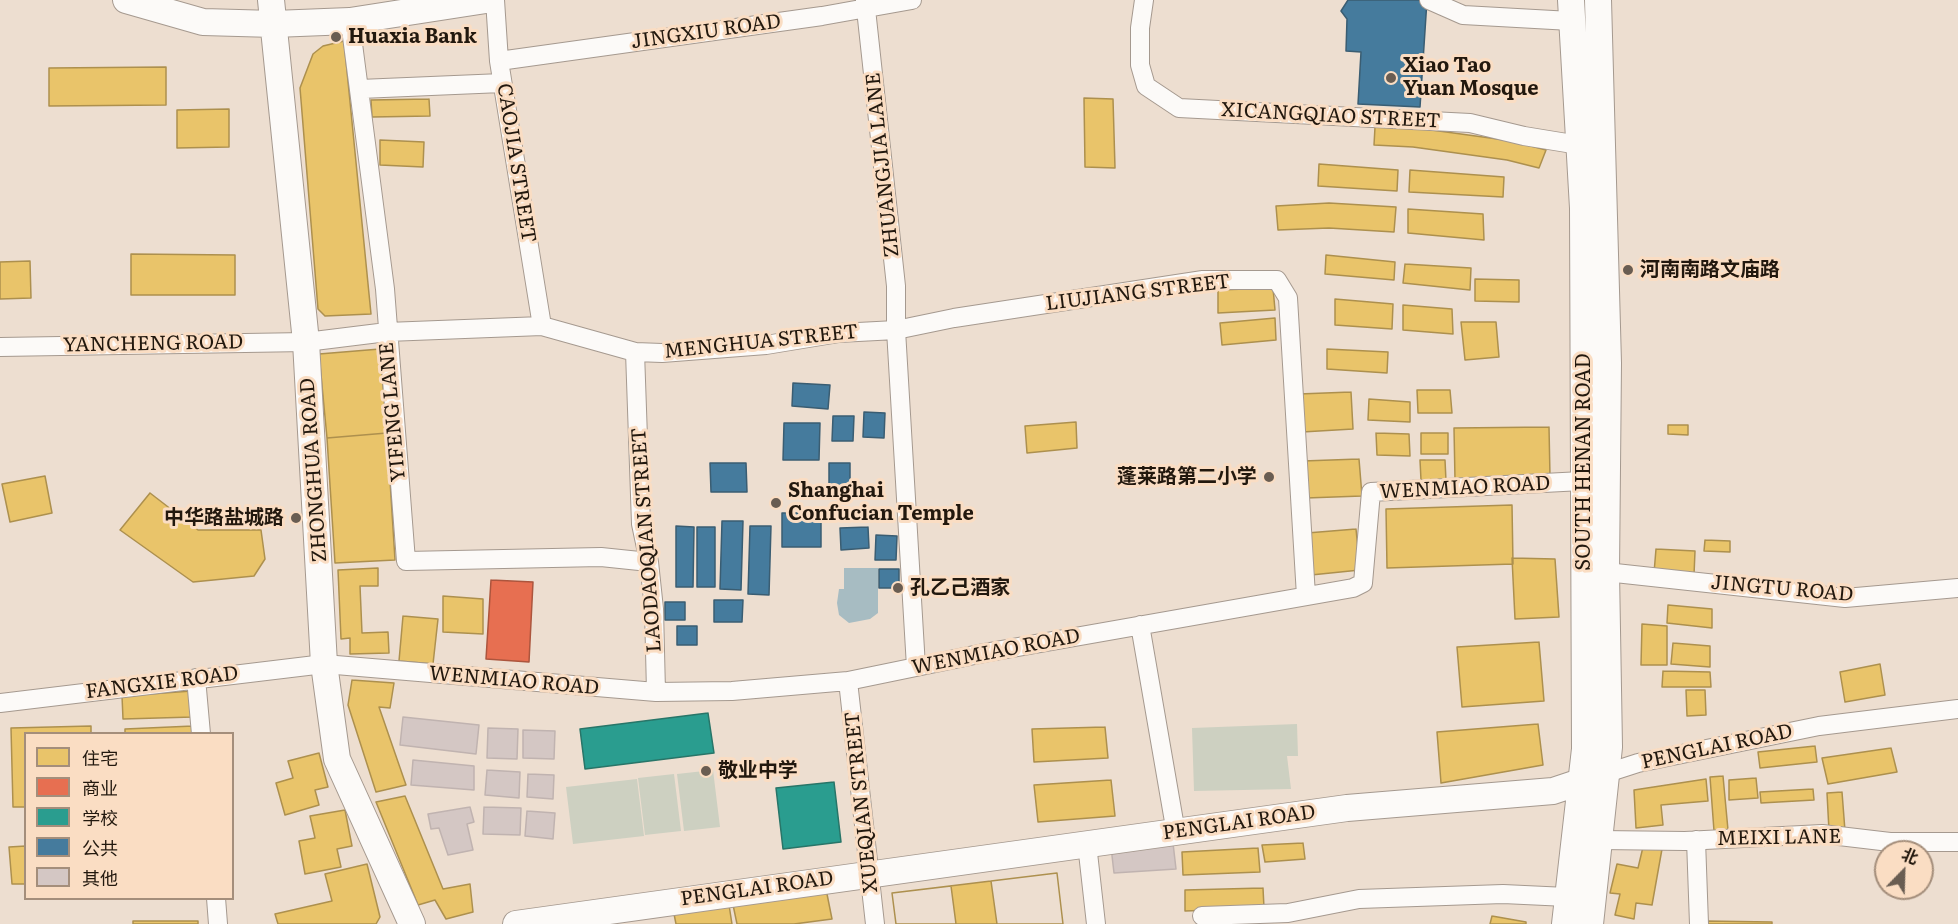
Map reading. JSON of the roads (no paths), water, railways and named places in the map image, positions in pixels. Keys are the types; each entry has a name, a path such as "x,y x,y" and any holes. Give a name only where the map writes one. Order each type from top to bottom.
{"main road":[{"path":"126,0 204,22 273,12 350,21 486,0"},
{"name":"SOUTH HENAN ROAD","path":"1590,924 1607,773 1610,679 1605,572 1608,363 1598,0"},
{"name":"SOUTH HENAN ROAD","path":"1565,924 1585,749 1582,481 1583,208 1571,10"},
{"name":"ZHONGHUA ROAD","path":"273,12 306,342 324,664 337,759 412,924"},
{"name":"PENGLAI ROAD","path":"516,924 1347,808 1554,791 1607,773"}],"street":[{"name":"CAOJIA STREET","path":"495,0 502,82 542,326"},
{"name":"JINGXIU ROAD","path":"499,61 865,4 912,0"},
{"name":"XICANGQIAO STREET","path":"1144,0 1140,28 1140,65 1146,86 1179,108 1470,123 1524,136 1579,145"},
{"path":"1430,0 1463,15 1571,10"},
{"name":"ZHUANGJIA LANE","path":"865,4 896,286 896,330 916,668"},
{"name":"YIFENG LANE","path":"350,21 385,289 406,561 601,557 649,562"},
{"path":"360,89 502,82"},
{"name":"LIUJIANG STREET","path":"896,330 954,318 1203,280 1277,280 1288,298 1306,597"},
{"name":"MENGHUA STREET","path":"306,342 387,332 542,326 635,352 662,353 766,345 830,334 896,330"},
{"name":"YANCHENG ROAD","path":"0,347 306,342"},
{"name":"LAODAOQIAN STREET","path":"635,352 641,524 649,562 654,609 656,692"},
{"name":"WENMIAO ROAD","path":"324,664 656,692 732,691 848,681 984,652 1353,588 1363,583 1371,492 1582,481"},
{"name":"JINGTU ROAD","path":"1605,572 1845,598 1958,588"},
{"path":"1140,626 1176,833"},
{"name":"FANGXIE ROAD","path":"0,703 324,664"},
{"path":"196,678 201,732"},
{"name":"XUEQIAN STREET","path":"848,681 875,924"},
{"name":"PENGLAI ROAD","path":"1607,773 1638,763 1819,726 1958,709"},
{"name":"MEIXI LANE","path":"1600,840 1696,840 1822,834 1890,842 1958,842"},
{"path":"1696,840 1699,924"},
{"path":"1087,844 1096,924"},
{"path":"1202,916 1288,913 1359,899 1503,894 1567,897"},
{"path":"216,900 218,924"}],"water":[{"path":"844,568 878,568 878,613 870,619 849,623 839,615 837,603 839,589 844,589"}],"place":[{"name":"Huaxia Bank","path":"336,37"},
{"name":"Xiao Tao Yuan Mosque","path":"1391,78"},
{"name":"河南南路文庙路","path":"1628,270"},
{"name":"蓬莱路第二小学","path":"1269,477"},
{"name":"Shanghai Confucian Temple","path":"776,503"},
{"name":"中华路盐城路","path":"296,518"},
{"name":"孔乙己酒家","path":"898,588"},
{"name":"敬业中学","path":"706,771"}]}
